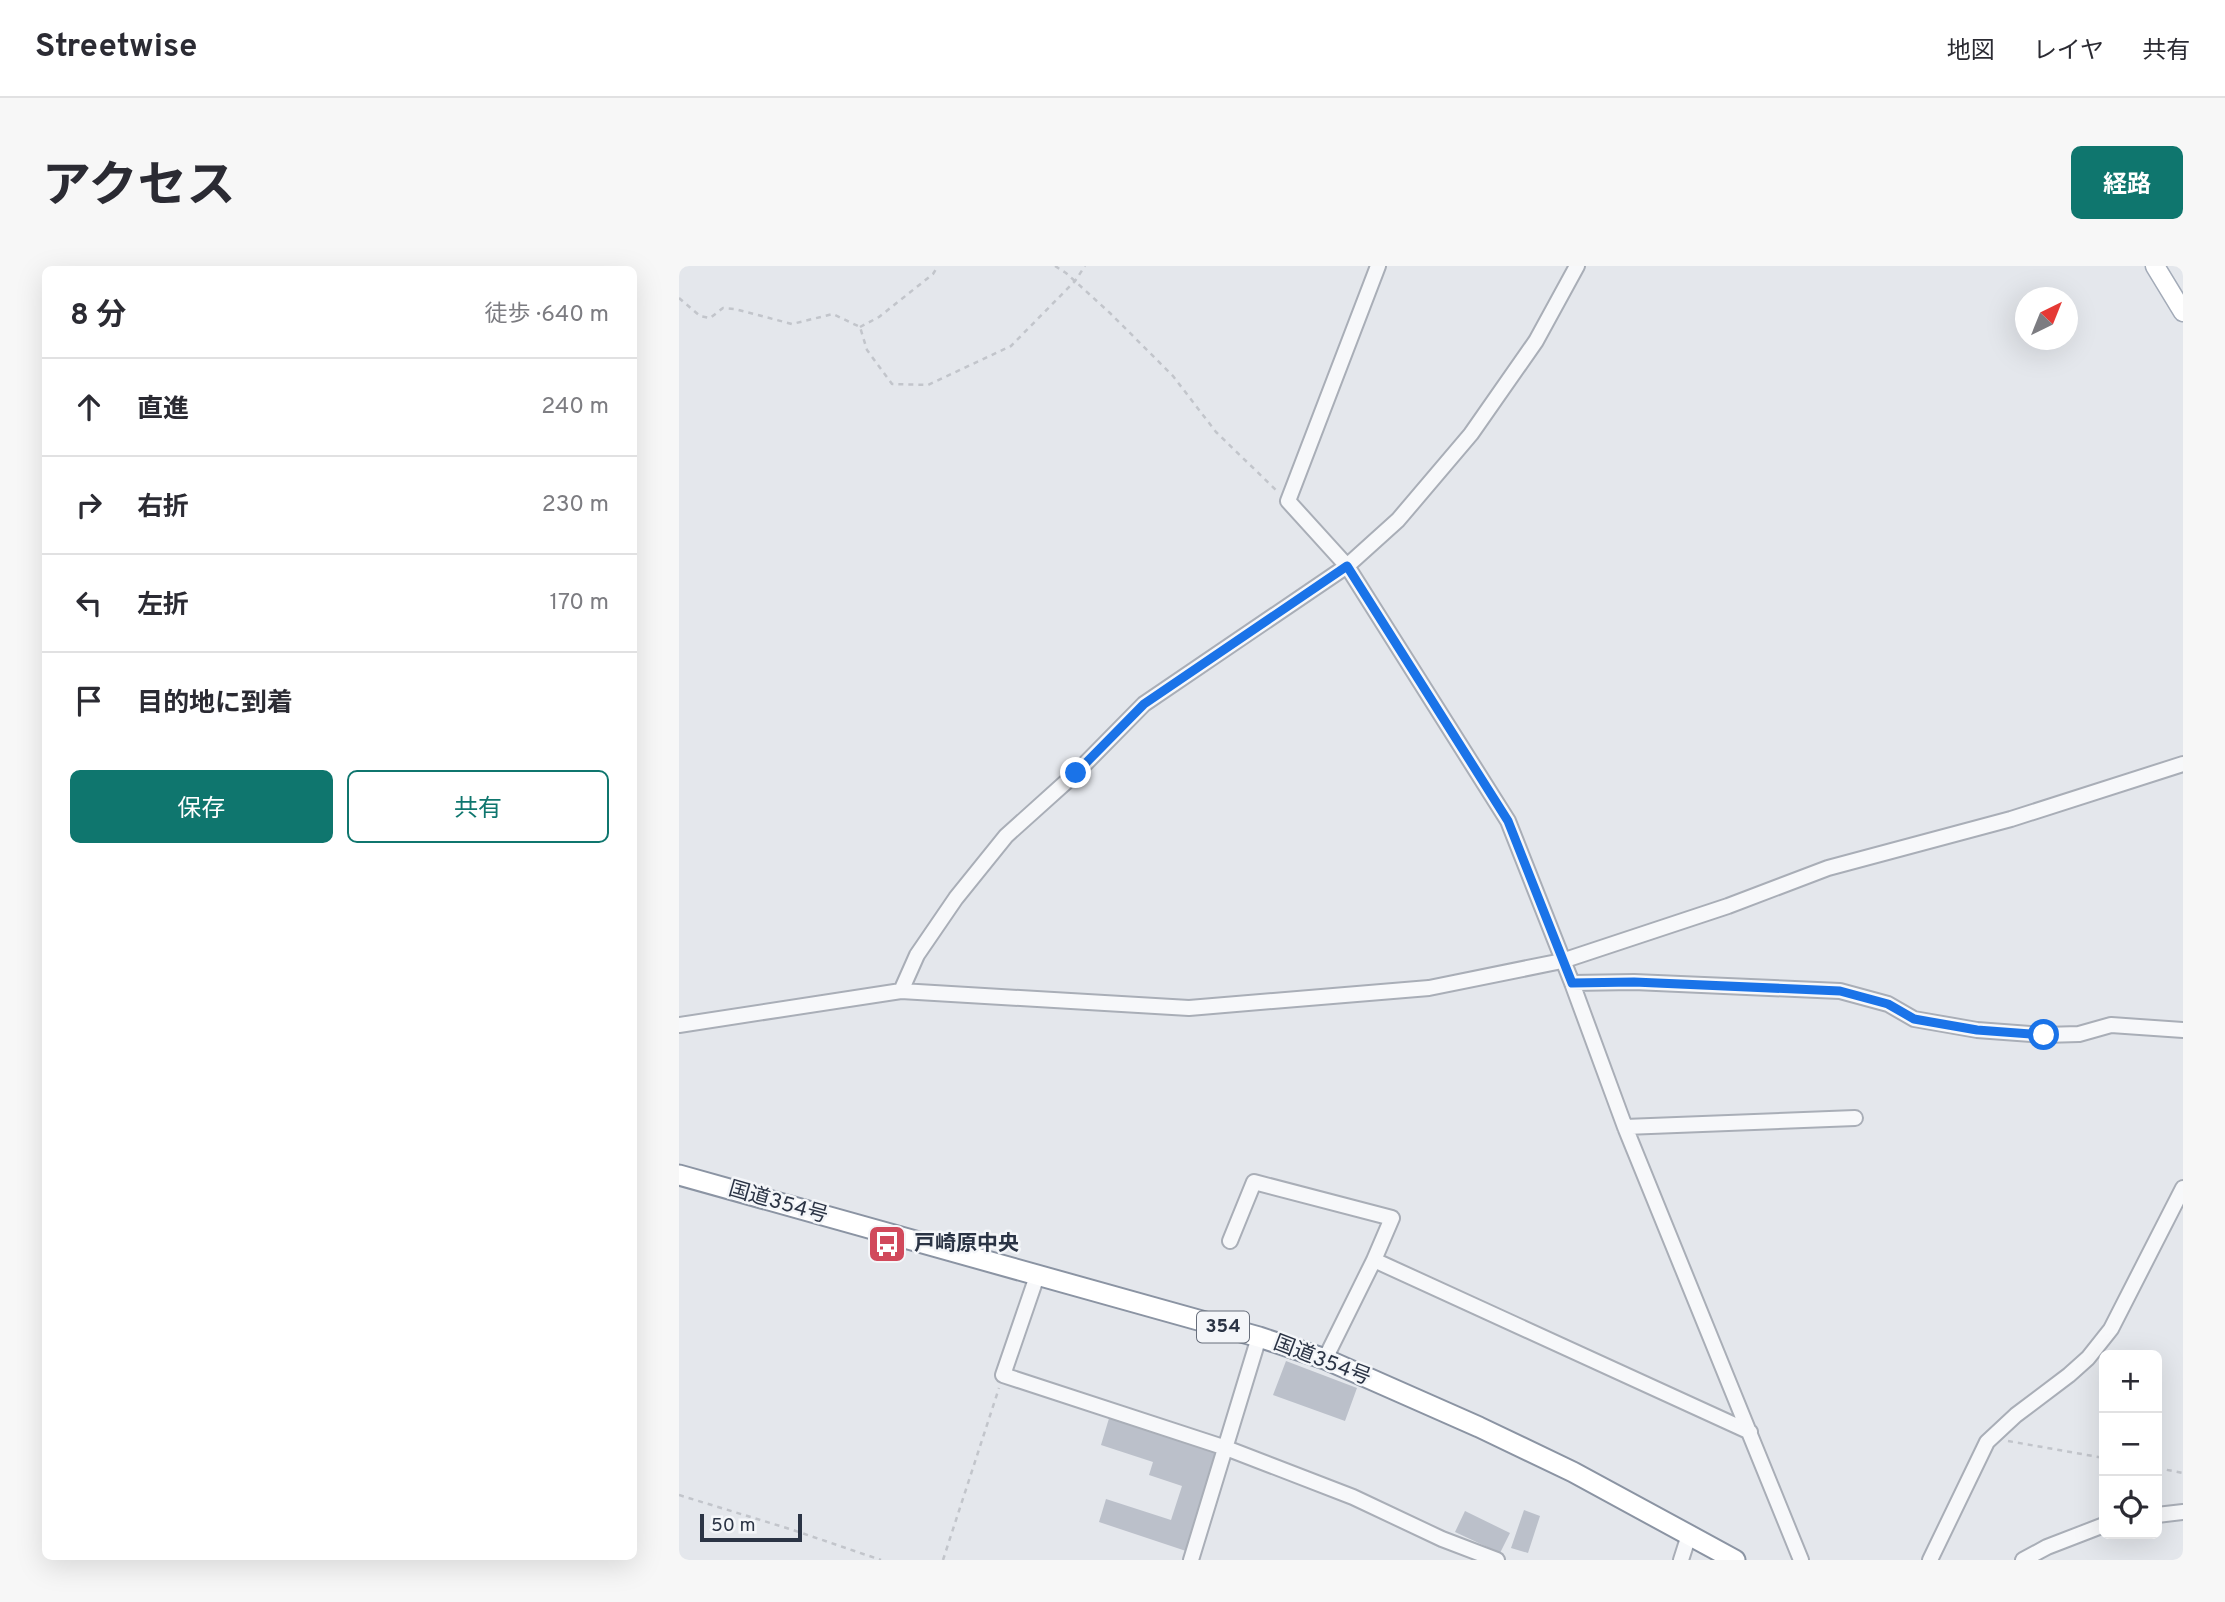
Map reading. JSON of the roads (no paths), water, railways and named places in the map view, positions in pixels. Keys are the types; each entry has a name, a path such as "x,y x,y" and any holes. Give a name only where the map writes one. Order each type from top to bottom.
{"highway":[{"name":"国道354号","path":"679,1175 1259,1337 1325,1359 1573,1472 1735,1560"}],"main road":[{"path":"2155,266 2183,312"}],"street":[{"path":"1378,266 1288,501 1347,566 1508,821 1625,1127 1801,1560"},
{"path":"901,991 917,955 956,898 1006,836 1076,773 1144,704 1347,566 1398,520 1471,434 1536,341 1577,266"},
{"path":"679,1025 901,991 995,999 1189,1008 1429,988 1562,961 1728,906 1828,868 2011,819 2183,764"},
{"path":"1572,983 1634,982 1840,991 1888,1004 1914,1019 1977,1030 2044,1035 2079,1034 2111,1025 2183,1030"},
{"path":"1625,1127 1856,1118"},
{"path":"1230,1241 1254,1182 1392,1218 1325,1359"},
{"path":"1930,1560 1982,1450 2016,1415 2069,1375 2101,1342 2129,1296 2183,1188"},
{"path":"1374,1260 1750,1432"},
{"path":"1037,1276 1003,1375 1226,1448 1353,1497 1442,1539 1497,1560"},
{"path":"1191,1560 1259,1337"},
{"path":"2162,1514 2183,1512"},
{"path":"2023,1560 2047,1547 2099,1527"},
{"path":"1681,1560 1689,1535"}],"place":[{"name":"戸崎原中央","path":"887,1244"}]}
